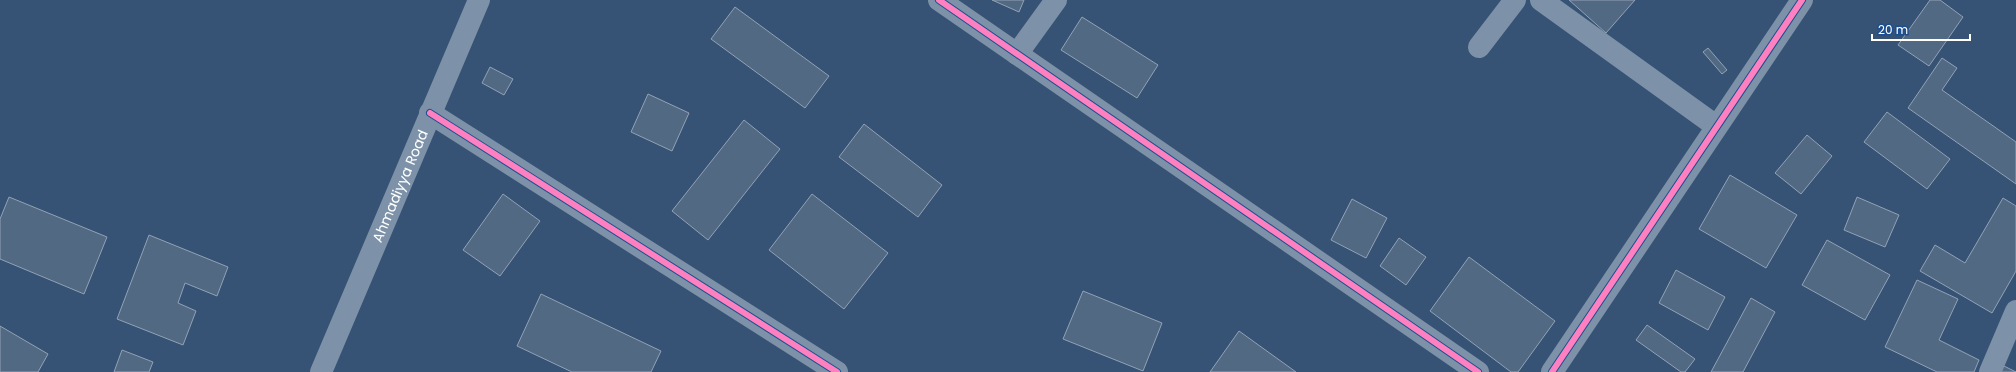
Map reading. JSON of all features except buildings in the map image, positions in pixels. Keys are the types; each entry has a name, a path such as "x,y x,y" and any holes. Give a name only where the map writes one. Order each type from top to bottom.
{"street":[{"name":"Ahmadiyya Road","path":"321,372 479,0"},
{"path":"939,0 1478,372"},
{"path":"1017,54 1056,0"},
{"path":"1479,47 1515,0"},
{"path":"1542,0 1716,126"},
{"path":"1552,372 1802,0"},
{"path":"430,114 837,372"},
{"path":"1990,372 2016,311"}],"cycle path":[{"path":"939,0 1478,372"},
{"path":"1552,372 1802,0"},
{"path":"430,113 837,372"}]}
